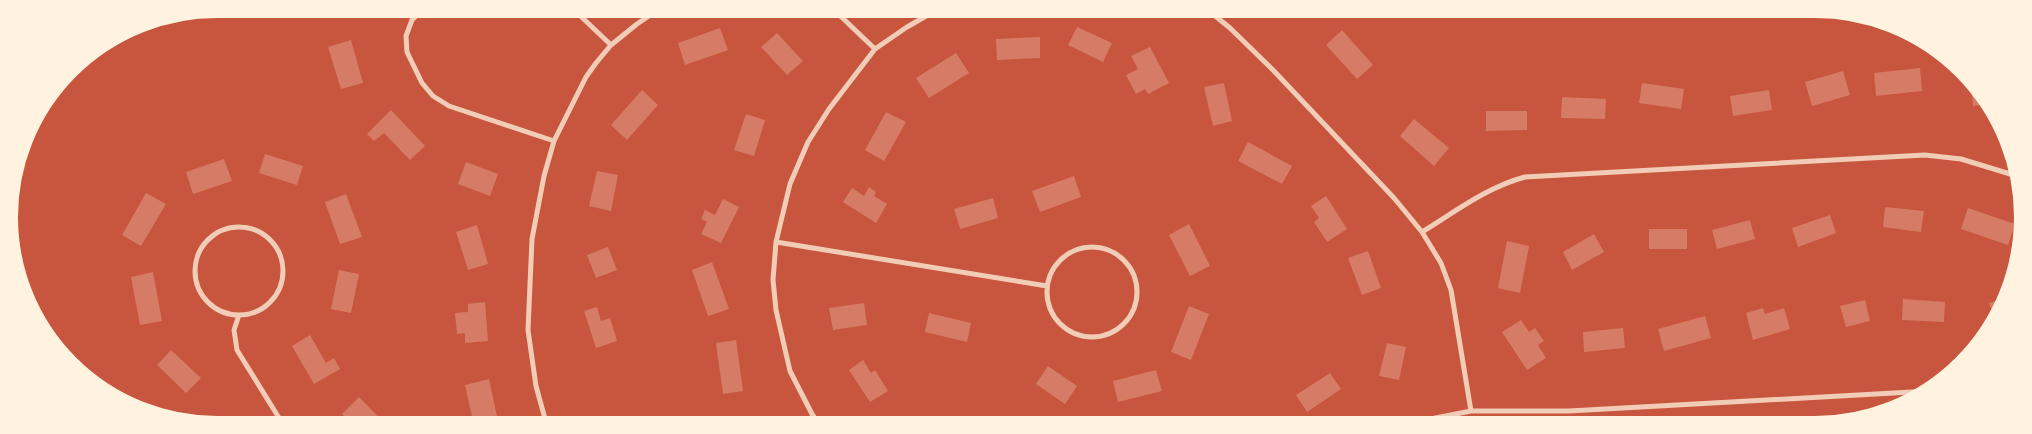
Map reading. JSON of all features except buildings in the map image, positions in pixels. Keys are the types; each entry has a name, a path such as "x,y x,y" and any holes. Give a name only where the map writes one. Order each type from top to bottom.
{"street":[{"path":"417,15 412,20 406,36 407,52 422,83 433,96 449,106 554,141"},
{"path":"579,15 611,45"},
{"path":"545,419 536,386 528,330 532,239 544,176 554,141 586,77 611,45 650,15"},
{"path":"839,15 875,49"},
{"path":"815,419 790,371 776,310 773,280 776,242 790,184 808,142 829,109 875,49 928,15"},
{"path":"1214,15 1286,82 1394,198 1422,232 1441,263 1452,290 1471,411"},
{"path":"1422,232 1492,190 1511,180 1525,177 1925,155 1961,159 2012,175"},
{"path":"244,228 260,233 274,244 282,260 283,269 280,286 271,301 256,311 239,315 223,312 209,303 199,289 195,273 198,257 206,242 219,232 244,228"},
{"path":"776,242 1047,286"},
{"path":"1098,247 1114,253 1127,264 1135,280 1136,297 1131,314 1119,327 1103,335 1086,336 1069,331 1056,319 1048,303 1047,286 1052,269 1064,256 1080,248 1098,247"},
{"path":"239,315 234,330 237,350 280,419"},
{"path":"1430,419 1471,411 1569,411 1916,392"}]}
